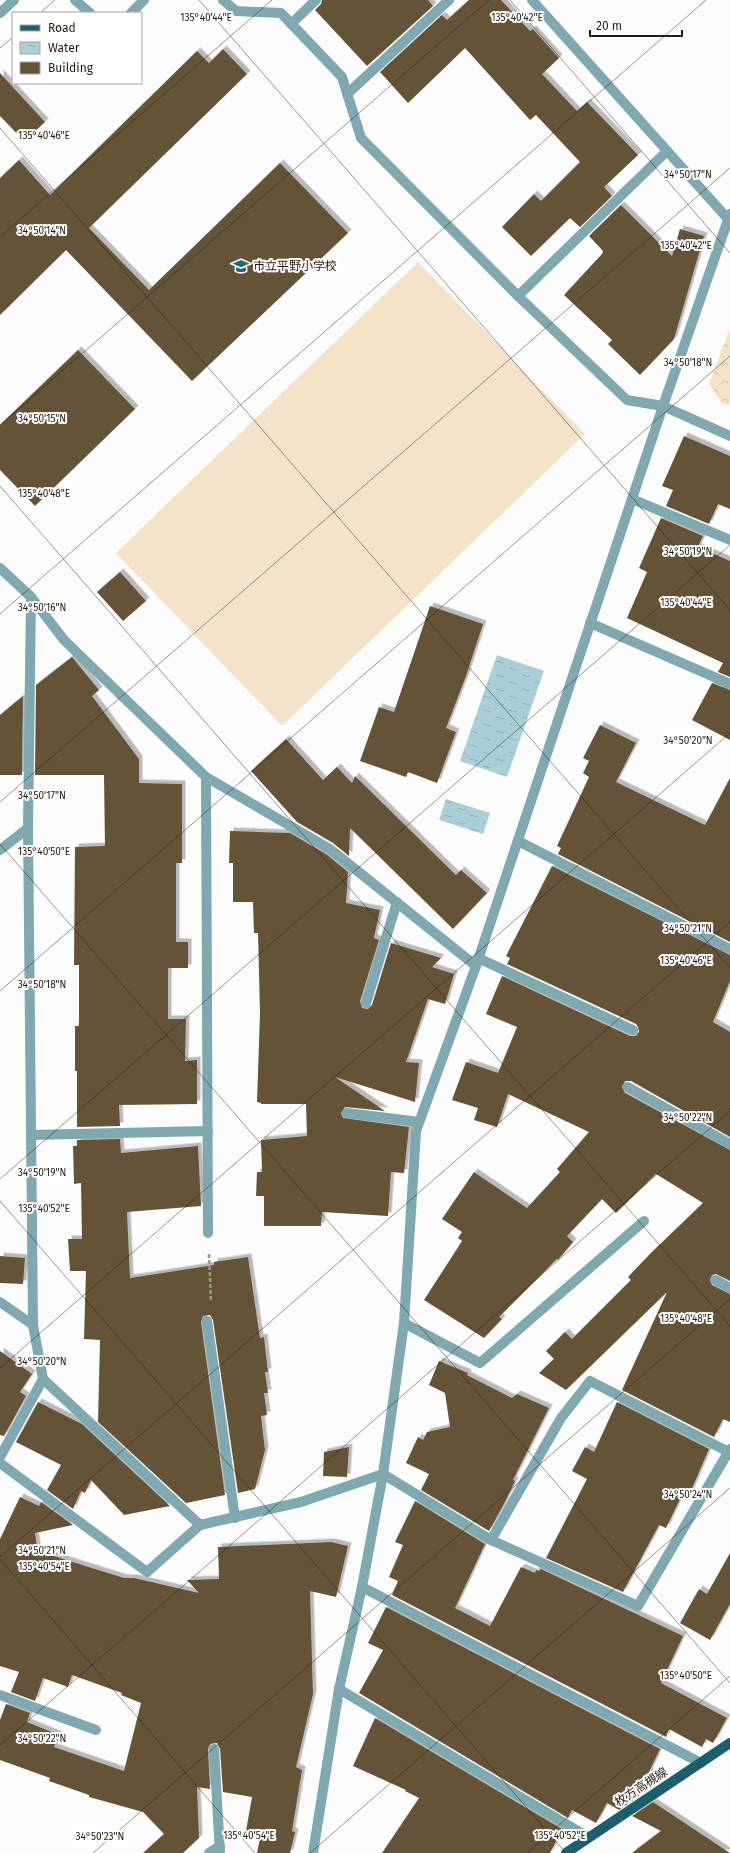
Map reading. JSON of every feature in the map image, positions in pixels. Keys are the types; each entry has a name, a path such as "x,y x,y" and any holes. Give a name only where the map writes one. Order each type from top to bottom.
{"main road":[{"name":"枚方高槻線","path":"566,1853 730,1743"}],"street":[{"path":"0,13 14,0"},
{"path":"75,0 89,12"},
{"path":"132,12 144,0"},
{"path":"223,0 236,11 281,13 342,77 361,138 518,296 627,400 662,406 730,436"},
{"path":"291,24 316,0"},
{"path":"347,94 449,0"},
{"path":"313,1853 339,1690 362,1587 383,1474 404,1323 416,1131 477,962 662,406 729,217 667,151 532,0"},
{"path":"518,296 667,151"},
{"path":"632,499 730,540"},
{"path":"0,568 31,597 64,640 206,777 330,849 477,962 633,1030"},
{"path":"31,597 28,828 33,1325 43,1379 200,1526"},
{"path":"590,623 730,684"},
{"path":"206,777 208,1233"},
{"path":"0,850 28,828"},
{"path":"518,841 730,949"},
{"path":"366,1003 397,902"},
{"path":"628,1087 730,1144"},
{"path":"347,1113 419,1122"},
{"path":"31,1135 208,1131"},
{"path":"404,1323 480,1363 644,1221"},
{"path":"716,1280 730,1288"},
{"path":"0,1302 33,1325"},
{"path":"207,1321 235,1518"},
{"path":"0,1457 43,1379"},
{"path":"383,1474 491,1540 638,1606 729,1450 590,1381 561,1418 491,1540"},
{"path":"0,1463 147,1572 200,1526 302,1502 383,1474"},
{"path":"362,1587 701,1763"},
{"path":"339,1690 588,1837"},
{"path":"0,1695 96,1730"},
{"path":"209,1853 220,1850 214,1749"}],"path":[{"path":"207,1321 211,1302 208,1233"}],"green space":[{"path":"418,262 585,434 282,726 116,553"},
{"path":"730,328 730,405 722,403 709,384"}],"water":[{"path":"497,655 544,671 507,777 460,761"},
{"path":"446,799 490,813 483,834 439,820"}],"building":[{"path":"322,0 428,0 433,6 367,66 315,10 321,4"},
{"path":"469,0 501,0 530,31 533,29 559,58 542,74 577,111 587,102 638,155 604,187 612,196 580,227 570,218 531,256 502,227 534,194 541,201 580,162 536,115 530,120 465,48 408,103 380,72 442,15 447,20"},
{"path":"223,49 247,74 89,228 149,290 280,163 348,233 192,381 66,250 0,315 0,178 19,160 50,195 197,51 209,63"},
{"path":"0,73 45,122 24,141 0,116"},
{"path":"621,205 672,256 680,229 704,236 674,339 640,375 608,344 612,340 564,295 602,254 603,251 589,236"},
{"path":"78,350 135,409 35,506 0,470 0,425"},
{"path":"684,436 730,456 730,509 718,504 709,524 666,506 673,490 662,486"},
{"path":"661,518 703,536 698,547 730,561 730,677 718,672 723,663 627,618 647,572 639,568"},
{"path":"120,572 146,601 123,621 97,592"},
{"path":"430,606 483,624 466,676 446,728 456,732 437,783 408,772 406,777 360,761 379,707 394,712"},
{"path":"72,657 99,690 92,696 139,759 139,783 182,784 182,863 176,863 176,942 188,942 188,968 168,968 168,1019 186,1019 185,1061 197,1060 197,1104 119,1105 120,1126 77,1127 75,1026 79,1026 79,965 74,965 75,847 105,846 104,775 35,775 36,685"},
{"path":"712,683 730,690 730,740 692,720"},
{"path":"23,696 22,775 0,775 0,715"},
{"path":"600,725 636,743 616,782 705,825 730,778 730,942 558,854 561,848 557,846 589,777 583,773 589,761 583,758"},
{"path":"286,739 323,780 337,767 352,783 355,776 456,875 461,870 487,893 453,929 350,828 349,856 333,843 297,822 251,771"},
{"path":"230,831 290,833 326,854 348,872 346,903 380,910 374,938 379,940 360,1001 362,1008 368,1009 372,1005 391,943 441,958 432,967 454,974 445,1004 428,999 406,1062 419,1063 415,1102 335,1077 385,1111 345,1107 341,1113 343,1118 409,1127 404,1173 391,1172 388,1216 322,1212 321,1226 264,1226 264,1196 256,1196 257,1172 262,1172 261,1140 307,1136 306,1104 261,1104 257,1102 260,1013 258,933 254,933 253,902 233,902 233,863 229,863"},
{"path":"552,866 730,955 730,981 713,1022 730,1032 730,1137 631,1081 625,1081 622,1087 625,1093 730,1150 730,1281 716,1274 712,1275 710,1280 712,1285 730,1294 730,1422 723,1419 714,1437 622,1390 667,1292 566,1390 539,1373 554,1359 546,1351 565,1332 572,1339 631,1280 628,1277 651,1253 703,1203 656,1174 616,1213 602,1199 567,1236 573,1242 558,1260 557,1259 499,1317 502,1319 484,1338 424,1300 462,1241 458,1238 462,1232 442,1219 474,1172 527,1208 560,1172 557,1169 589,1132 508,1094 497,1127 474,1120 478,1108 452,1100 466,1062 498,1073 517,1027 486,1014 502,976 630,1036 636,1036 639,1032 636,1024 507,964 510,958 506,956"},
{"path":"120,1139 121,1153 198,1146 201,1206 127,1212 130,1278 214,1265 214,1262 248,1257 260,1338 264,1337 268,1372 265,1372 268,1393 264,1393 267,1415 261,1416 265,1450 255,1489 238,1493 213,1320 210,1315 203,1316 201,1322 225,1495 186,1503 98,1422 100,1340 84,1339 86,1271 70,1271 68,1239 82,1239 81,1183 74,1184 73,1146 77,1146 77,1140"},
{"path":"0,1256 25,1258 23,1284 0,1283"},
{"path":"0,1351 32,1374 20,1392 26,1396 4,1436 0,1435"},
{"path":"439,1361 468,1373 467,1375 512,1398 517,1394 549,1408 513,1480 515,1481 505,1502 489,1531 421,1490 429,1474 406,1463 418,1437 423,1440 427,1432 450,1427 445,1393 429,1385"},
{"path":"38,1402 82,1424 170,1506 124,1515 91,1480 85,1493 81,1491 73,1509 47,1490 61,1465 16,1442"},
{"path":"617,1402 709,1449 687,1500 681,1497 666,1528 659,1525 623,1592 546,1558 587,1479 572,1471 585,1447 594,1452"},
{"path":"349,1447 347,1477 323,1476 324,1452"},
{"path":"20,1497 39,1506 41,1502 73,1525 35,1533 38,1554 44,1553 124,1578 134,1578 199,1593 187,1580 219,1579 218,1547 331,1542 348,1546 336,1597 310,1591 313,1694 296,1767 302,1770 292,1831 295,1832 290,1853 257,1853 261,1833 246,1831 252,1797 223,1792 220,1749 217,1743 210,1744 208,1749 210,1789 197,1787 199,1838 183,1853 143,1853 164,1834 143,1812 89,1797 89,1795 49,1781 50,1778 0,1760 0,1720 6,1704 30,1713 27,1722 59,1735 54,1747 124,1771 141,1703 121,1695 122,1693 72,1675 68,1687 43,1678 35,1701 11,1692 19,1672 0,1666 0,1539"},
{"path":"415,1501 485,1544 455,1608 490,1626 521,1567 535,1573 536,1570 539,1571 541,1569 683,1636 661,1683 727,1718 713,1743 706,1739 702,1747 669,1729 666,1737 392,1595 398,1581 389,1577 403,1545 395,1542"},
{"path":"730,1553 730,1604 710,1640 680,1623 699,1589 707,1594"},
{"path":"386,1607 660,1749 649,1772 655,1775 646,1791 619,1810 607,1803 596,1823 572,1810 568,1818 359,1693 383,1650 368,1643"},
{"path":"375,1718 562,1829 550,1853 382,1853 419,1798 405,1791 406,1790 353,1766"},
{"path":"653,1802 730,1853 632,1853 661,1831 632,1816"}],"place":[{"name":"市立平野小学校","path":"241,266"}]}
